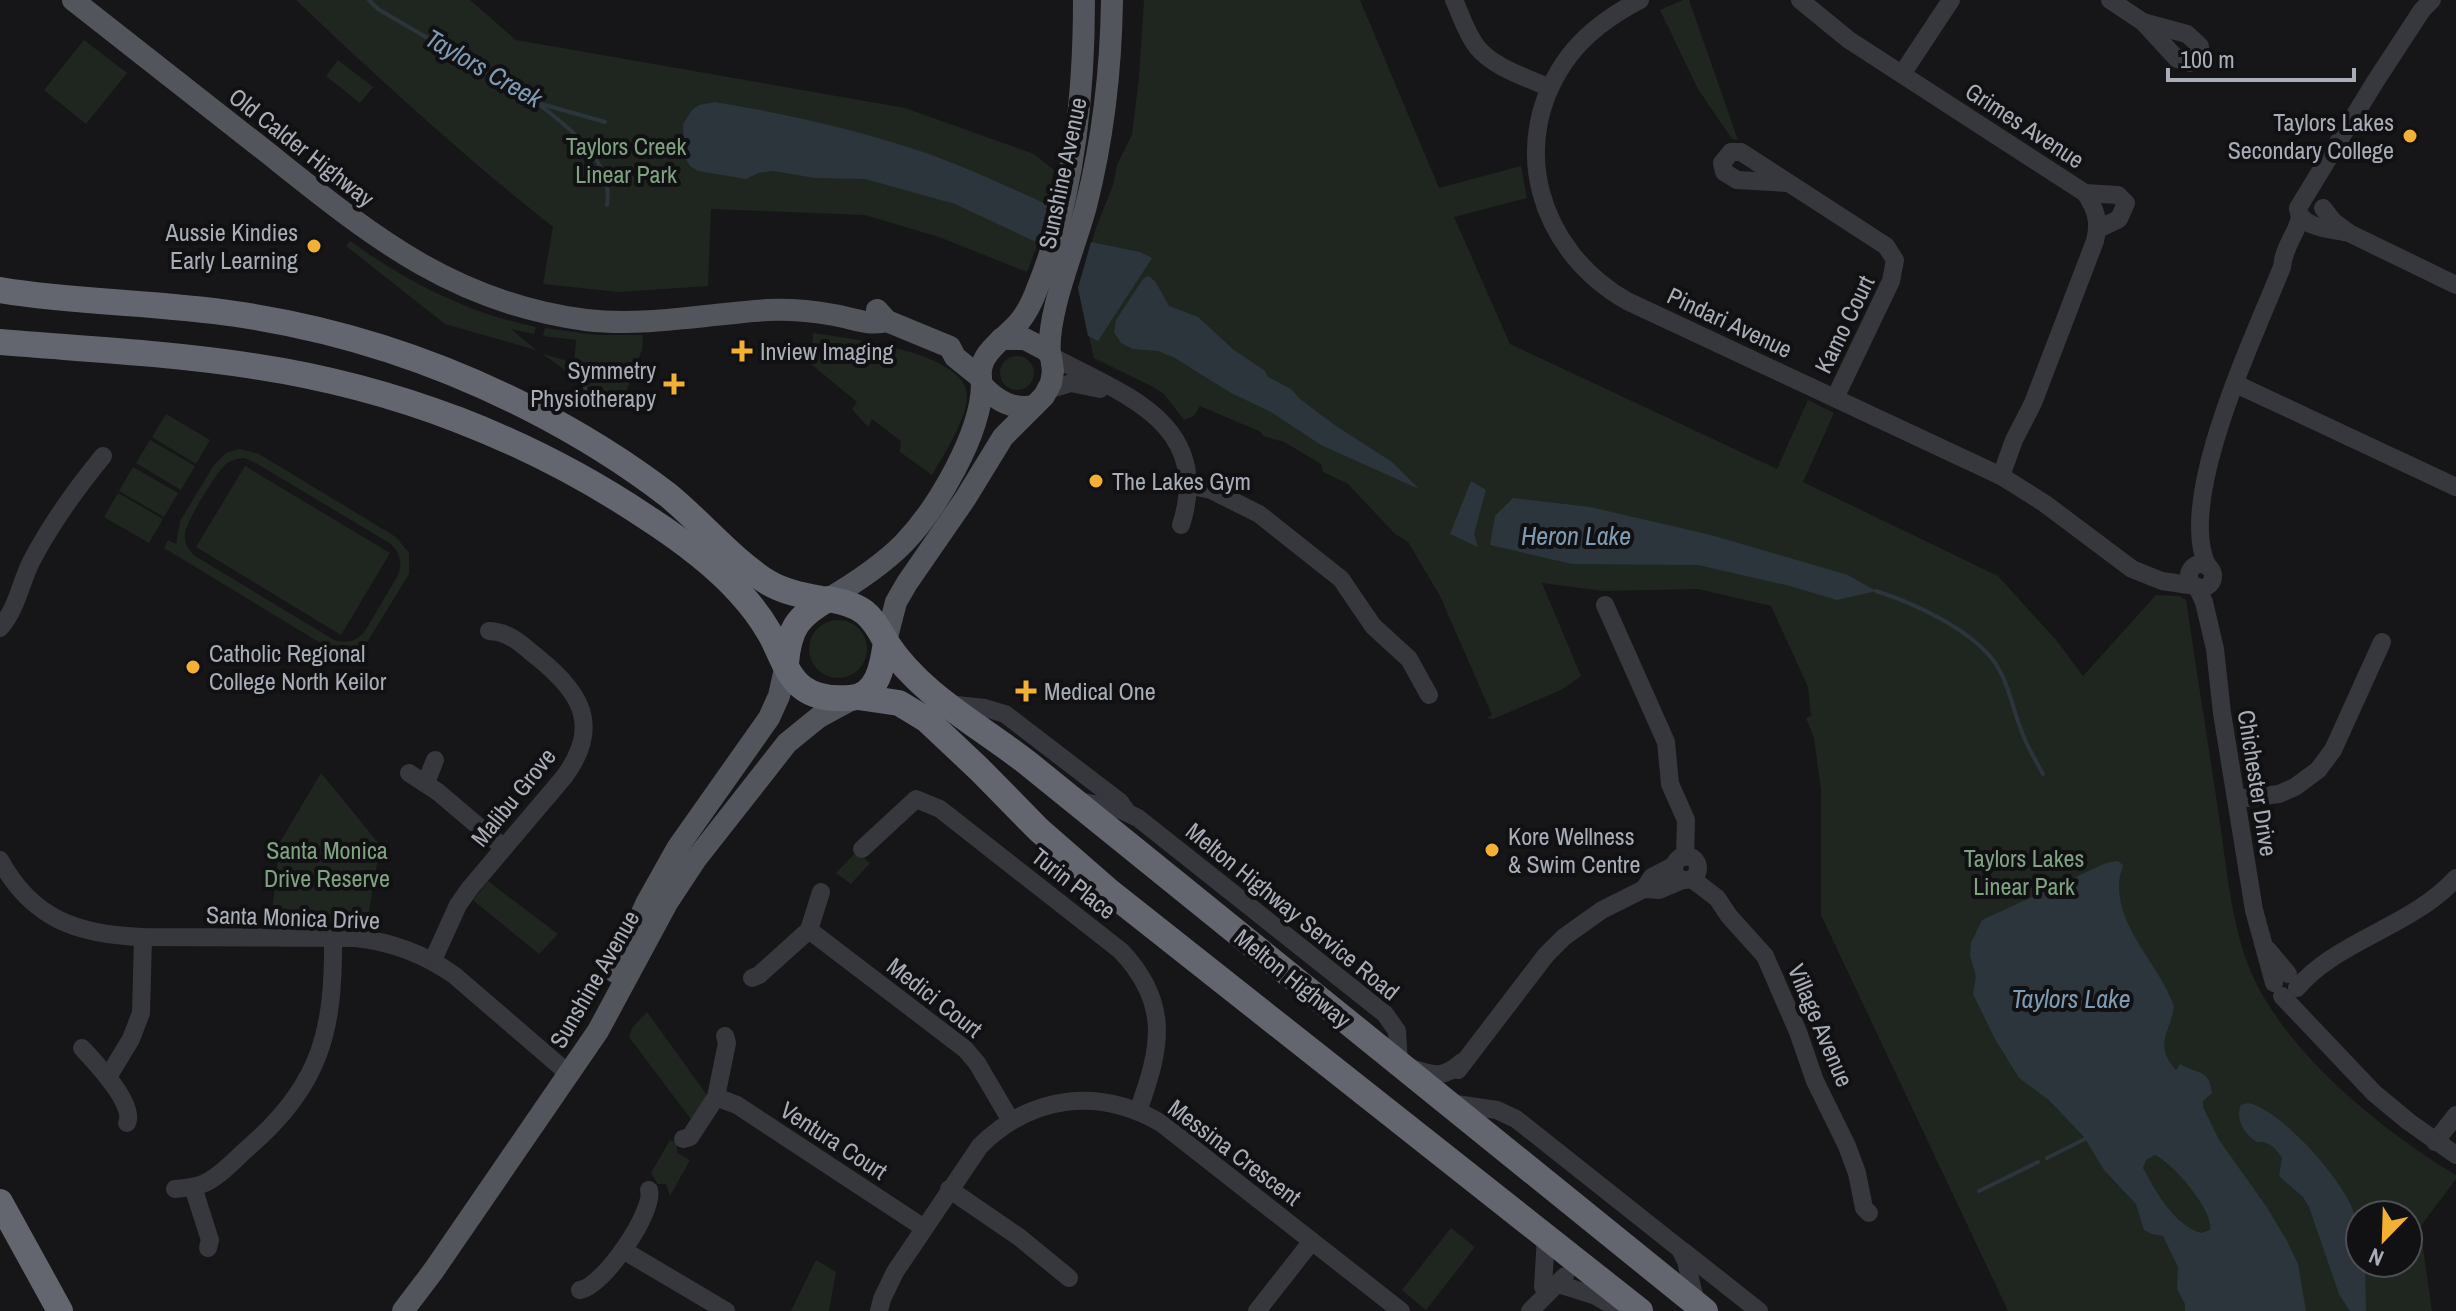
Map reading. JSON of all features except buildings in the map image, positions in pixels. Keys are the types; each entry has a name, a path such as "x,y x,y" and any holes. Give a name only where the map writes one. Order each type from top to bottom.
{"highway":[{"path":"0,290 266,319 366,343 443,369 529,408 622,462 671,498 768,583 789,592 853,604 865,611 886,642 879,677 856,698 822,696 807,691 792,677 764,623 748,601 718,570 648,518 580,476 477,427 393,397 288,371 227,362 0,342"},
{"path":"786,664 789,640 796,624 805,613 827,600"},
{"name":"Melton Highway","path":"886,642 911,675 946,704 998,740 1072,799 1700,1308"},
{"name":"Melton Highway","path":"856,698 899,703 927,720 1073,862 1640,1311"},
{"path":"0,1202 60,1311"},
{"path":"1573,1258 1599,1227"},
{"path":"36,1267 70,1311"}],"main road":[{"name":"Old Calder Highway","path":"73,0 382,242 418,265 452,281 518,305 608,310 755,298 869,307 880,311 887,321 950,347 955,357 982,382"},
{"path":"1075,0 1084,11"},
{"name":"Sunshine Avenue","path":"1051,355 1052,325 1081,227 1103,119 1112,0"},
{"name":"Sunshine Avenue","path":"999,341 1024,315 1049,256 1062,211 1075,141 1084,11"},
{"path":"827,600 888,558 922,521 964,448 978,416 986,354 999,341 1018,337 1032,341 1051,355 1053,371 1041,398 1003,437 901,593 886,642"},
{"name":"Old Calder Highway","path":"950,347 961,343 978,345 999,341"},
{"path":"982,382 996,398 1018,408 1041,398"},
{"name":"Sunshine Avenue","path":"563,1070 678,847 769,718 779,696 786,664"},
{"name":"Sunshine Avenue","path":"402,1311 467,1199 611,1011 657,920 696,859 787,743 819,717 856,698"}],"street":[{"path":"1454,0 1473,42 1485,55 1550,88"},
{"name":"Pindari Avenue","path":"1640,0 1605,20 1570,55 1550,88 1538,132 1537,174 1548,216 1574,258 1609,290 1627,301 1996,473 2035,496 2118,560 2141,573 2199,577"},
{"name":"Grimes Avenue","path":"1800,0 1823,21 2085,193 2095,209 2098,229"},
{"path":"1902,74 1951,0"},
{"path":"2110,0 2143,22"},
{"name":"Chichester Drive","path":"2424,1 2335,152 2301,237 2282,267 2236,384 2209,458 2200,522 2202,556 2199,577 2210,627 2254,910 2264,945 2307,1021 2374,1093 2456,1155"},
{"name":"Kamo Court","path":"1787,183 1886,246 1895,260 1891,281 1835,398"},
{"path":"1996,473 2033,403 2098,229 2119,219 2126,203 2118,195 2085,193"},
{"path":"2312,213 2456,285"},
{"path":"1051,355 1118,388 1161,421 1176,442 1183,460 1187,490 1181,525"},
{"path":"1041,398 1076,383 1137,401"},
{"path":"2236,384 2456,487"},
{"path":"0,628 10,614 29,566 63,507 104,454"},
{"path":"1187,490 1221,496 1271,522 1341,579 1373,626 1413,665 1429,695"},
{"path":"1399,1065 1442,1076 1449,1073 1462,1062 1555,945 1594,915 1644,889 1659,890 1684,870 1686,820 1670,784 1666,742 1605,605"},
{"name":"Malibu Grove","path":"433,960 458,905 571,767 580,750 583,730 581,710 570,686 502,627"},
{"path":"2236,799 2279,794 2295,787 2318,770 2333,750 2382,642"},
{"name":"Melton Highway Service Road","path":"946,704 985,708 1005,714 1120,802 1127,812"},
{"path":"426,783 435,760"},
{"path":"409,773 426,783 504,848"},
{"name":"Turin Place","path":"862,849 916,799 925,801 940,809 1121,951 1143,978 1158,1024 1156,1051 1138,1111"},
{"name":"Melton Highway Service Road","path":"1072,799 1127,812 1144,822 1385,1014 1397,1031 1399,1065"},
{"name":"Santa Monica Drive","path":"0,860 30,900 58,921 99,934 376,940 433,960 469,987 563,1070"},
{"name":"Village Avenue","path":"1684,870 1717,898 1765,956 1795,1024 1815,1081 1847,1146 1864,1208 1869,1213"},
{"path":"2288,984 2432,901 2456,878"},
{"path":"752,978 809,930 821,892"},
{"name":"Medici Court","path":"809,930 965,1049 977,1063 1011,1121"},
{"path":"108,1077 131,1039 141,1013 143,937"},
{"path":"208,1248 210,1240 184,1188 212,1178 270,1128 304,1086 327,1028 333,938"},
{"path":"683,1139 690,1137 716,1097 727,1043 725,1036"},
{"path":"82,1048 108,1077 128,1110 130,1117 127,1123"},
{"path":"1462,1062 1443,1100 1490,1109 1516,1119 1759,1311"},
{"name":"Ventura Court","path":"716,1097 737,1105 924,1228"},
{"name":"Messina Crescent","path":"879,1311 889,1283 980,1146 1011,1121 1032,1110 1068,1101 1103,1101 1138,1111 1176,1133 1401,1311"},
{"path":"2435,1142 2456,1115"},
{"path":"949,1189 1019,1237 1067,1285 1088,1274"},
{"path":"580,1290 593,1285 623,1250 648,1205 649,1190"},
{"path":"1546,1237 1550,1286"},
{"path":"1257,1311 1312,1241"},
{"path":"1680,1249 1700,1308"},
{"path":"623,1250 726,1311"},
{"path":"1530,1311 1573,1258"},
{"path":"1550,1286 1596,1296 1621,1311"}],"green space":[{"name":"Taylors Creek Linear Park","path":"296,0 470,0 516,40 905,108 1034,154 1054,170 1038,243 1027,272 939,237 865,215 711,209 708,286 619,292 543,284 553,227 422,116"},
{"name":"Taylors Lakes Linear Park","path":"1144,0 1360,0 1439,188 1521,166 1527,198 1454,217 1510,344 1777,469 1808,400 1834,413 1803,482 1998,576 2057,641 2083,676 2156,595 2179,596 2186,600 2232,904 2241,944 2256,983 2293,1039 2343,1091 2400,1138 2456,1175 2424,1222 2424,1199 2344,1199 2344,1279 2424,1279 2424,1255 2432,1311 2008,1311 1821,915 1821,790 1814,738 1806,718 1811,716 1808,687 1771,606 1698,589 1604,591 1542,583 1581,676 1561,690 1493,719 1487,718 1492,715 1440,596 1408,542 1395,534 1348,484 1323,472 1321,464 1284,442 1263,436 1261,432 1200,406 1194,416 1184,420 1164,394 1094,358 1078,288 1117,165 1132,135"},
{"path":"1689,0 1738,140 1732,139 1698,89 1660,10"},
{"path":"84,40 127,73 86,124 44,90"},
{"path":"338,60 373,87 360,103 326,76"},
{"path":"350,241 393,270 438,294 486,313 536,327 534,334 511,329 536,350 445,324 346,246"},
{"path":"545,328 596,335 643,335 642,350 619,410 543,354 574,363 576,340 543,336"},
{"path":"813,333 902,350 947,368 961,380 967,395 964,414 932,475 900,452 901,441 872,419 868,427 852,409 857,402 811,364"},
{"path":"1017,356 1029,361 1034,373 1029,385 1017,390 1005,385 1000,373 1005,361"},
{"path":"166,414 210,440 196,464 152,437"},
{"path":"150,440 195,466 181,490 136,463"},
{"path":"239,449 259,454 396,537 409,553 409,574 368,641 353,651 360,656 355,664 164,548 168,540 176,544 180,521 214,465 226,453","holes":["236,459 254,462 391,544 397,551 400,571 359,637 347,642 334,640 195,556 188,548 185,536 187,527 221,470"]},
{"path":"245,466 390,553 341,635 196,547"},
{"path":"133,467 178,493 164,517 119,491"},
{"path":"118,493 163,519 149,543 104,517"},
{"path":"838,620 849,622 858,629 865,638 865,660 858,669 849,676 838,678 827,676 818,669 811,660 809,649 811,638 818,629 827,622"},
{"name":"Santa Monica Drive Reserve","path":"321,773 380,845 367,924 271,922 280,842"},
{"path":"856,852 870,863 851,884 836,873"},
{"path":"488,881 558,934 539,954 473,900"},
{"path":"647,1012 709,1098 693,1122 629,1037 632,1028"},
{"path":"670,1140 677,1143 677,1153 690,1160 670,1196 666,1184 658,1184 651,1173"},
{"path":"1451,1228 1475,1247 1426,1310 1402,1290"},
{"path":"816,1260 836,1272 829,1311 791,1311"}],"water":[{"path":"715,102 796,117 877,137 989,178 1048,205 1038,243 955,204 865,179 815,178 773,171 746,179 698,171 690,166 684,156 683,124 699,105"},
{"path":"1091,242 1140,252 1152,258 1098,341 1088,336 1078,288"},
{"path":"1148,276 1155,281 1169,306 1198,317 1234,350 1265,371 1268,377 1291,389 1336,426 1392,462 1419,489 1321,445 1271,412 1231,393 1175,358 1158,351 1133,349 1121,343 1114,332 1116,320"},
{"path":"1471,481 1486,490 1474,534 1478,547 1450,534"},
{"name":"Heron Lake","path":"1513,498 1590,507 1711,535 1848,575 1876,591 1837,600 1698,565 1572,564 1490,545 1495,516"},
{"name":"Taylors Lake","path":"2118,861 2123,865 2119,884 2125,917 2174,1007 2165,1039 2165,1053 2176,1070 2180,1064 2202,1073 2208,1079 2212,1093 2203,1101 2203,1107 2219,1140 2287,1241 2298,1264 2306,1311 2185,1311 2177,1289 2178,1267 2163,1236 2144,1230 2136,1204 2104,1170 2084,1137 2049,1100 2019,1078 1973,994 1976,976 1970,956 1971,943 1982,920 2106,863","holes":["2155,1155 2199,1200 2210,1222 2210,1230 2201,1233 2191,1229 2174,1215 2160,1197 2143,1168 2146,1160"]},
{"path":"2248,1103 2262,1108 2293,1132 2325,1166 2348,1199 2344,1199 2344,1279 2365,1279 2366,1311 2350,1311 2339,1294 2309,1207 2303,1197 2279,1176 2282,1158 2275,1148 2252,1139 2242,1126 2239,1116 2241,1105"}],"waterway":[{"name":"Taylors Creek","path":"369,0 378,9 538,103 605,122"},
{"path":"541,106 577,136 597,161 604,175 607,205"},
{"path":"585,387 589,407"},
{"name":"Taylors Creek","path":"1876,591 1907,602 1955,627 1993,660 2007,687 2025,740 2043,774"},
{"path":"2047,1158 2085,1139"},
{"path":"1979,1191 2038,1162"}],"place":[{"name":"Taylors Lakes Secondary College","path":"2410,136"},
{"name":"Aussie Kindies Early Learning","path":"314,246"},
{"name":"Inview Imaging","path":"742,351"},
{"name":"Symmetry Physiotherapy","path":"674,384"},
{"name":"The Lakes Gym","path":"1096,481"},
{"name":"Catholic Regional College North Keilor","path":"193,667"},
{"name":"Medical One","path":"1026,691"},
{"name":"Kore Wellness & Swim Centre","path":"1492,850"}]}
